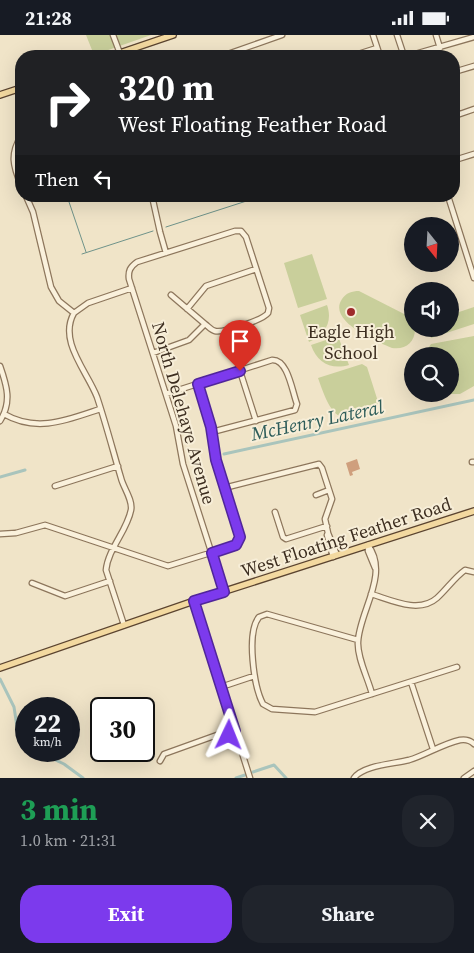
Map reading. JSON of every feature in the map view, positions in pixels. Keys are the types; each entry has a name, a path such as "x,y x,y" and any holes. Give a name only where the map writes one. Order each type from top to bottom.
{"main road":[{"path":"133,50 173,35"},
{"path":"0,95 15,90"},
{"name":"West Floating Feather Road","path":"0,668 194,601 474,511"}],"street":[{"path":"113,35 118,50"},
{"path":"239,50 282,35"},
{"path":"371,50 377,48 373,35"},
{"path":"397,35 402,50"},
{"path":"436,35 440,47"},
{"path":"429,50 474,37"},
{"path":"460,70 474,66"},
{"path":"460,112 474,109"},
{"path":"15,148 13,159 15,172"},
{"path":"460,157 474,154"},
{"path":"29,202 33,212 51,287 60,301 74,313"},
{"path":"153,202 166,253 235,231 241,231 246,237 269,308 268,313 263,318 222,331 213,330 171,295"},
{"path":"450,202 474,279"},
{"name":"North Delehaye Avenue","path":"166,253 137,262 128,274 176,425 182,464 224,592"},
{"path":"187,309 206,286 256,269"},
{"path":"124,625 107,566 131,506 100,409 70,341 69,326 74,313 84,304 132,288"},
{"path":"153,353 189,341 205,324"},
{"path":"166,394 272,360 279,361 284,367 296,409 292,413 212,432"},
{"path":"0,366 8,394 4,414 0,421"},
{"path":"240,371 256,421"},
{"path":"0,534 16,533 45,525 168,566 236,545 240,537 216,460 212,432 198,384"},
{"path":"4,414 19,422 40,425 64,422 100,409"},
{"path":"224,488 318,464 322,468 332,499 325,519 327,535 335,556"},
{"path":"55,485 118,465"},
{"path":"316,495 329,491"},
{"path":"275,512 284,538 326,526"},
{"path":"368,545 376,562 375,578 358,639 359,650 372,694"},
{"path":"371,594 410,605 424,605 437,598 465,570 474,571"},
{"path":"32,583 65,596 110,581"},
{"path":"194,601 233,732 250,778"},
{"path":"358,639 267,614 258,617 254,627 254,676 263,704 272,709 312,713 457,667"},
{"path":"221,687 254,676"},
{"path":"411,682 433,749"},
{"path":"160,761 164,754 215,737 229,735 233,732"},
{"path":"354,778 360,772 414,758 460,740 467,739 474,744"},
{"path":"464,778 474,771"}],"green space":[{"path":"86,35 151,35 108,50 92,50"},
{"path":"312,254 327,299 298,308 284,263"},
{"path":"359,291 404,314 404,337 414,337 411,342 405,347 392,348 365,335 347,322 341,315 339,307 345,295"},
{"path":"327,305 329,317 326,327 319,336 309,342 300,315"},
{"path":"474,307 474,324 459,329 459,312"},
{"path":"338,336 349,365 336,367 321,361 311,345"},
{"path":"474,336 474,386 460,394 459,347 429,347 431,344"},
{"path":"362,364 367,367 381,411 355,418 339,416 328,402 318,378"}],"building":[{"path":"357,459 360,469 352,472 353,475 350,476 346,463"}],"waterway":[{"path":"69,202 86,252"},
{"path":"166,227 243,202"},
{"path":"82,254 153,231"},
{"name":"McHenry Lateral","path":"224,454 474,400"},
{"name":"McHenry Lateral","path":"0,477 25,470"},
{"path":"0,679 14,707 15,714"},
{"path":"60,762 83,778"},
{"path":"253,772 274,765 286,778"},
{"path":"236,778 245,775"}],"place":[{"name":"Eagle High School","path":"351,312"}],"route":[{"path":"229,735 235,731 194,601 224,592 212,553 238,544 240,537 216,460 210,421 198,384 240,371"}]}
